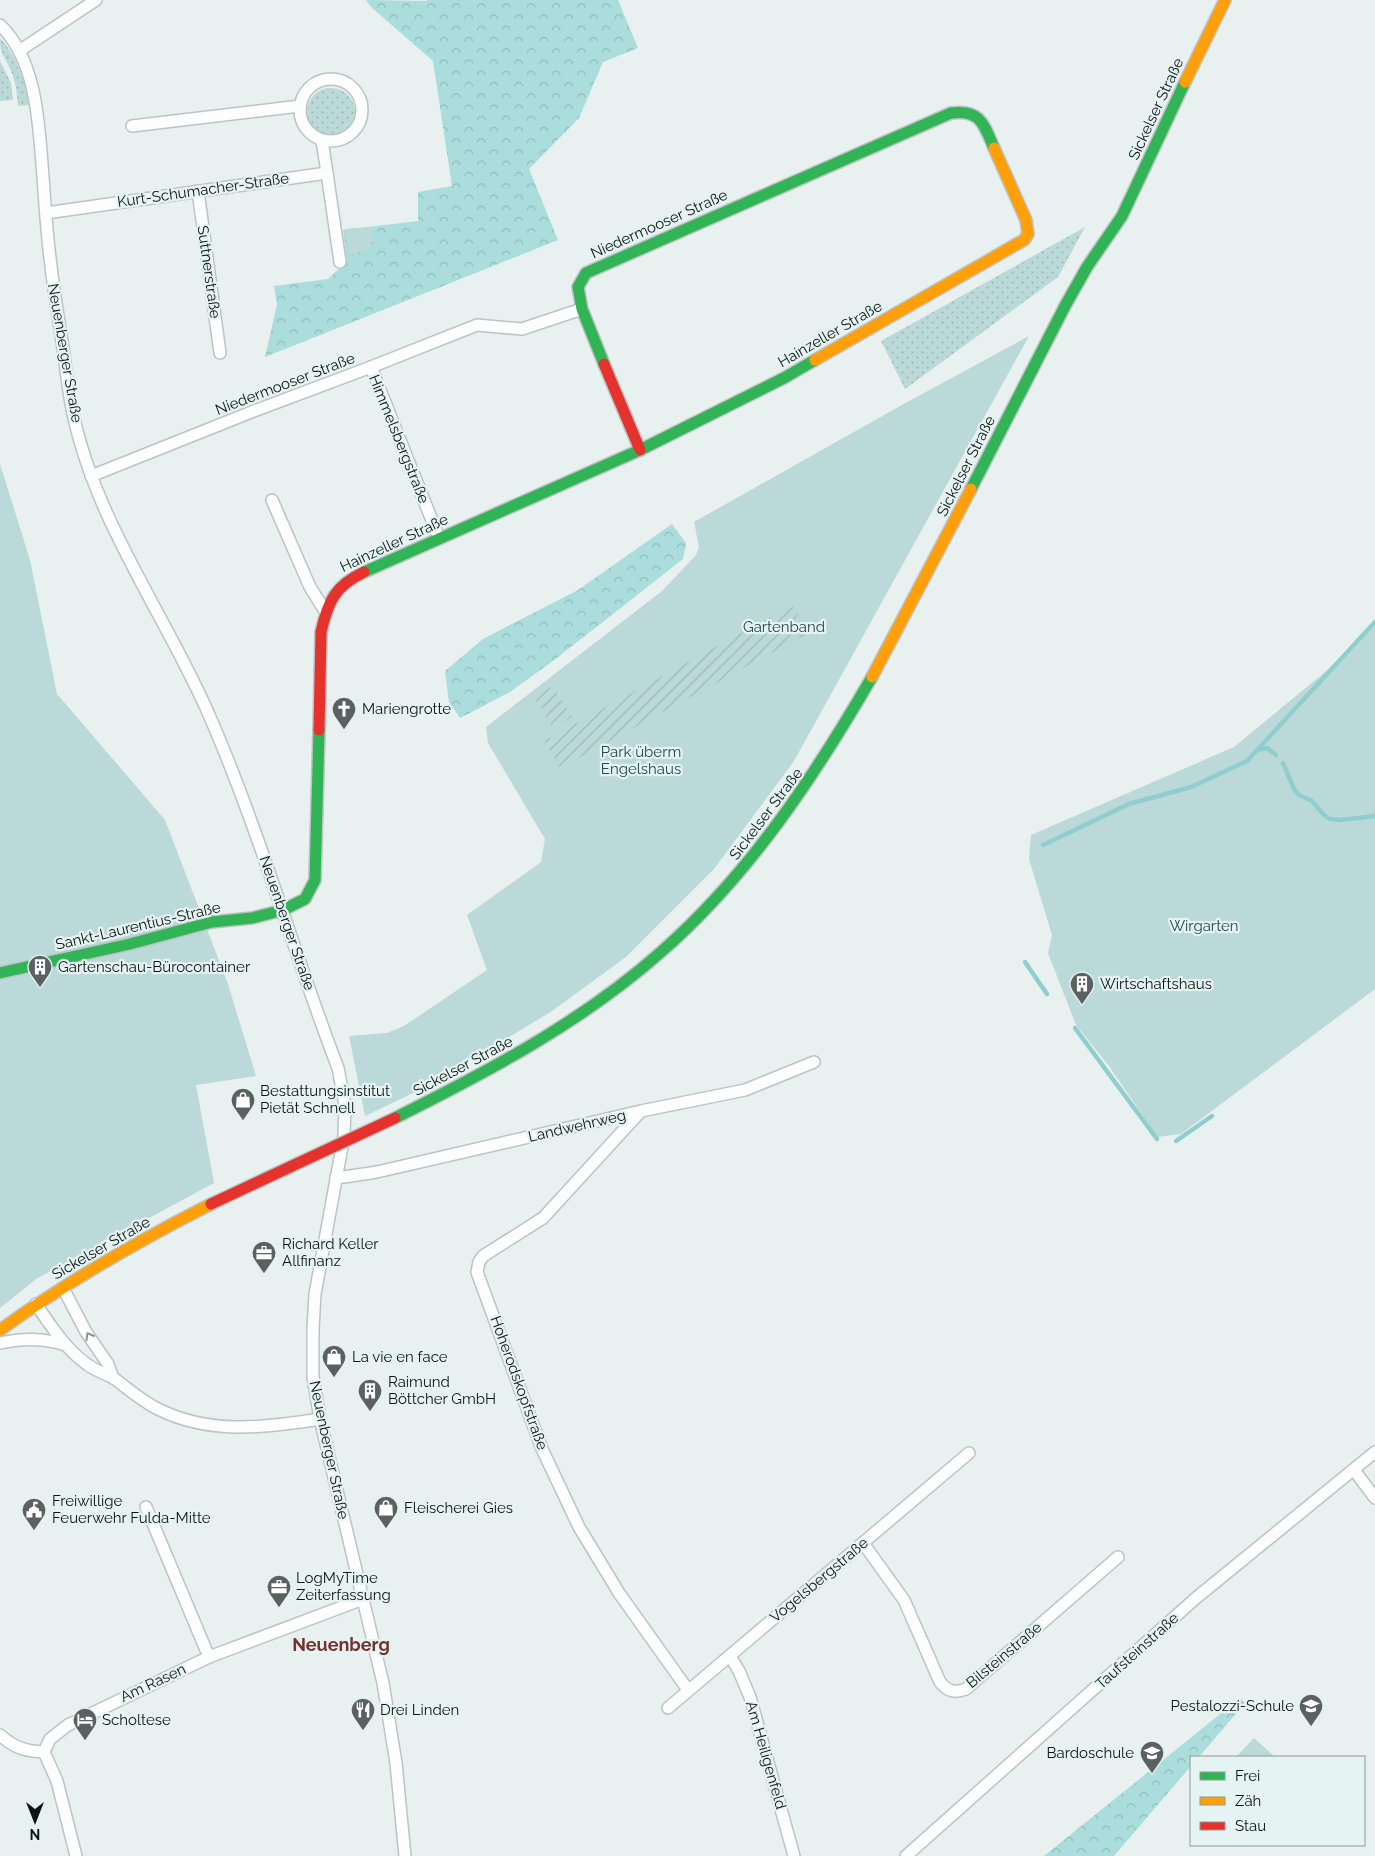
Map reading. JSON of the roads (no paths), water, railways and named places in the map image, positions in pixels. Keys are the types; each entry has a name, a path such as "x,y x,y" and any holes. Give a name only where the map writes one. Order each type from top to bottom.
{"street":[{"path":"19,51 96,0"},
{"name":"Sickelser Straße","path":"0,1330 36,1304 175,1223 233,1193 395,1118 526,1050 593,1006 632,977 662,952 715,901 760,850 823,762 886,654 1065,306 1087,267 1115,227 1130,201 1225,0"},
{"name":"Neuenberger Straße","path":"0,25 19,51 26,69 38,121 51,268 72,410 91,476 119,542 206,708 250,815 338,1068 344,1105 344,1136 314,1303 313,1377 320,1419 383,1683 396,1763 405,1856"},
{"path":"328,78 348,84 356,91 361,100 363,110 361,121 356,130 340,140 331,141 322,140 307,130 300,114 300,106 303,96 309,87 318,81 328,78"},
{"path":"132,126 300,106"},
{"name":"Niedermooser Straße","path":"91,476 254,410 477,325 522,329 582,309 578,287 586,273 952,113 965,112 982,120 1026,220 1028,234"},
{"path":"322,140 340,262"},
{"name":"Kurt-Schumacher-Straße","path":"46,212 327,173"},
{"name":"Suttnerstraße","path":"198,191 220,353"},
{"name":"Hainzeller Straße","path":"282,910 305,899 315,880 321,632 325,611 341,584 439,538 640,450 784,378 1024,240 1028,234"},
{"path":"582,309 640,450"},
{"name":"Himmelsbergstraße","path":"371,367 439,538"},
{"path":"272,500 310,587 325,611"},
{"name":"Sankt-Laurentius-Straße","path":"0,972 130,944 212,922 252,918 282,910"},
{"name":"Landwehrweg","path":"336,1177 368,1174 642,1111 744,1090 814,1062"},
{"name":"Hoherodskopfstraße","path":"642,1111 542,1218 483,1256 479,1262 477,1272 542,1449 579,1527 619,1593 688,1690"},
{"path":"63,1288 86,1332 108,1364 114,1378"},
{"path":"36,1304 66,1345 88,1366 114,1378 156,1408 207,1425 233,1428 265,1428 320,1419"},
{"path":"0,1343 33,1338 66,1345"},
{"name":"Taufsteinstraße","path":"906,1856 1196,1598 1375,1452"},
{"name":"Vogelsbergstraße","path":"668,1708 969,1453"},
{"path":"1354,1470 1375,1498"},
{"path":"146,1507 209,1658"},
{"name":"Bilsteinstraße","path":"863,1543 904,1600 940,1682 945,1688 959,1692 966,1689 1118,1557"},
{"name":"Am Rasen","path":"44,1752 50,1739 68,1725 209,1658 363,1599"},
{"name":"Am Heiligenfeld","path":"730,1656 740,1671 750,1697 794,1856"},
{"path":"0,1735 13,1746 28,1751 44,1752 57,1781 76,1856"}],"waterway":[{"path":"1043,845 1129,804 1191,787 1247,761 1375,622"},
{"path":"1257,750 1267,748 1276,755"},
{"path":"1283,763 1294,789 1299,795 1312,801 1330,819 1340,820 1375,816"},
{"path":"1025,962 1047,994"},
{"path":"1075,1028 1157,1139"},
{"path":"1176,1141 1212,1116"}],"place":[{"name":"Mariengrotte","path":"344,730"},
{"name":"Gartenschau-Bürocontainer","path":"40,988"},
{"name":"Wirtschaftshaus","path":"1082,1005"},
{"name":"Bestattungsinstitut Pietät Schnell","path":"243,1121"},
{"name":"Richard Keller Allfinanz","path":"264,1274"},
{"name":"La vie en face","path":"334,1378"},
{"name":"Raimund Böttcher GmbH","path":"370,1412"},
{"name":"Fleischerei Gies","path":"386,1529"},
{"name":"Freiwillige Feuerwehr Fulda-Mitte","path":"34,1531"},
{"name":"LogMyTime Zeiterfassung","path":"279,1608"},
{"name":"Pestalozzi-Schule","path":"1311,1727"},
{"name":"Drei Linden","path":"363,1731"},
{"name":"Scholtese","path":"85,1741"},
{"name":"Bardoschule","path":"1152,1774"}],"district":[{"name":"Neuenberg","path":"341,1645"}],"park label":[{"name":"Gartenband","path":"784,627"},
{"name":"Park überm Engelshaus","path":"641,760"},
{"name":"Wirgarten","path":"1204,926"}]}
